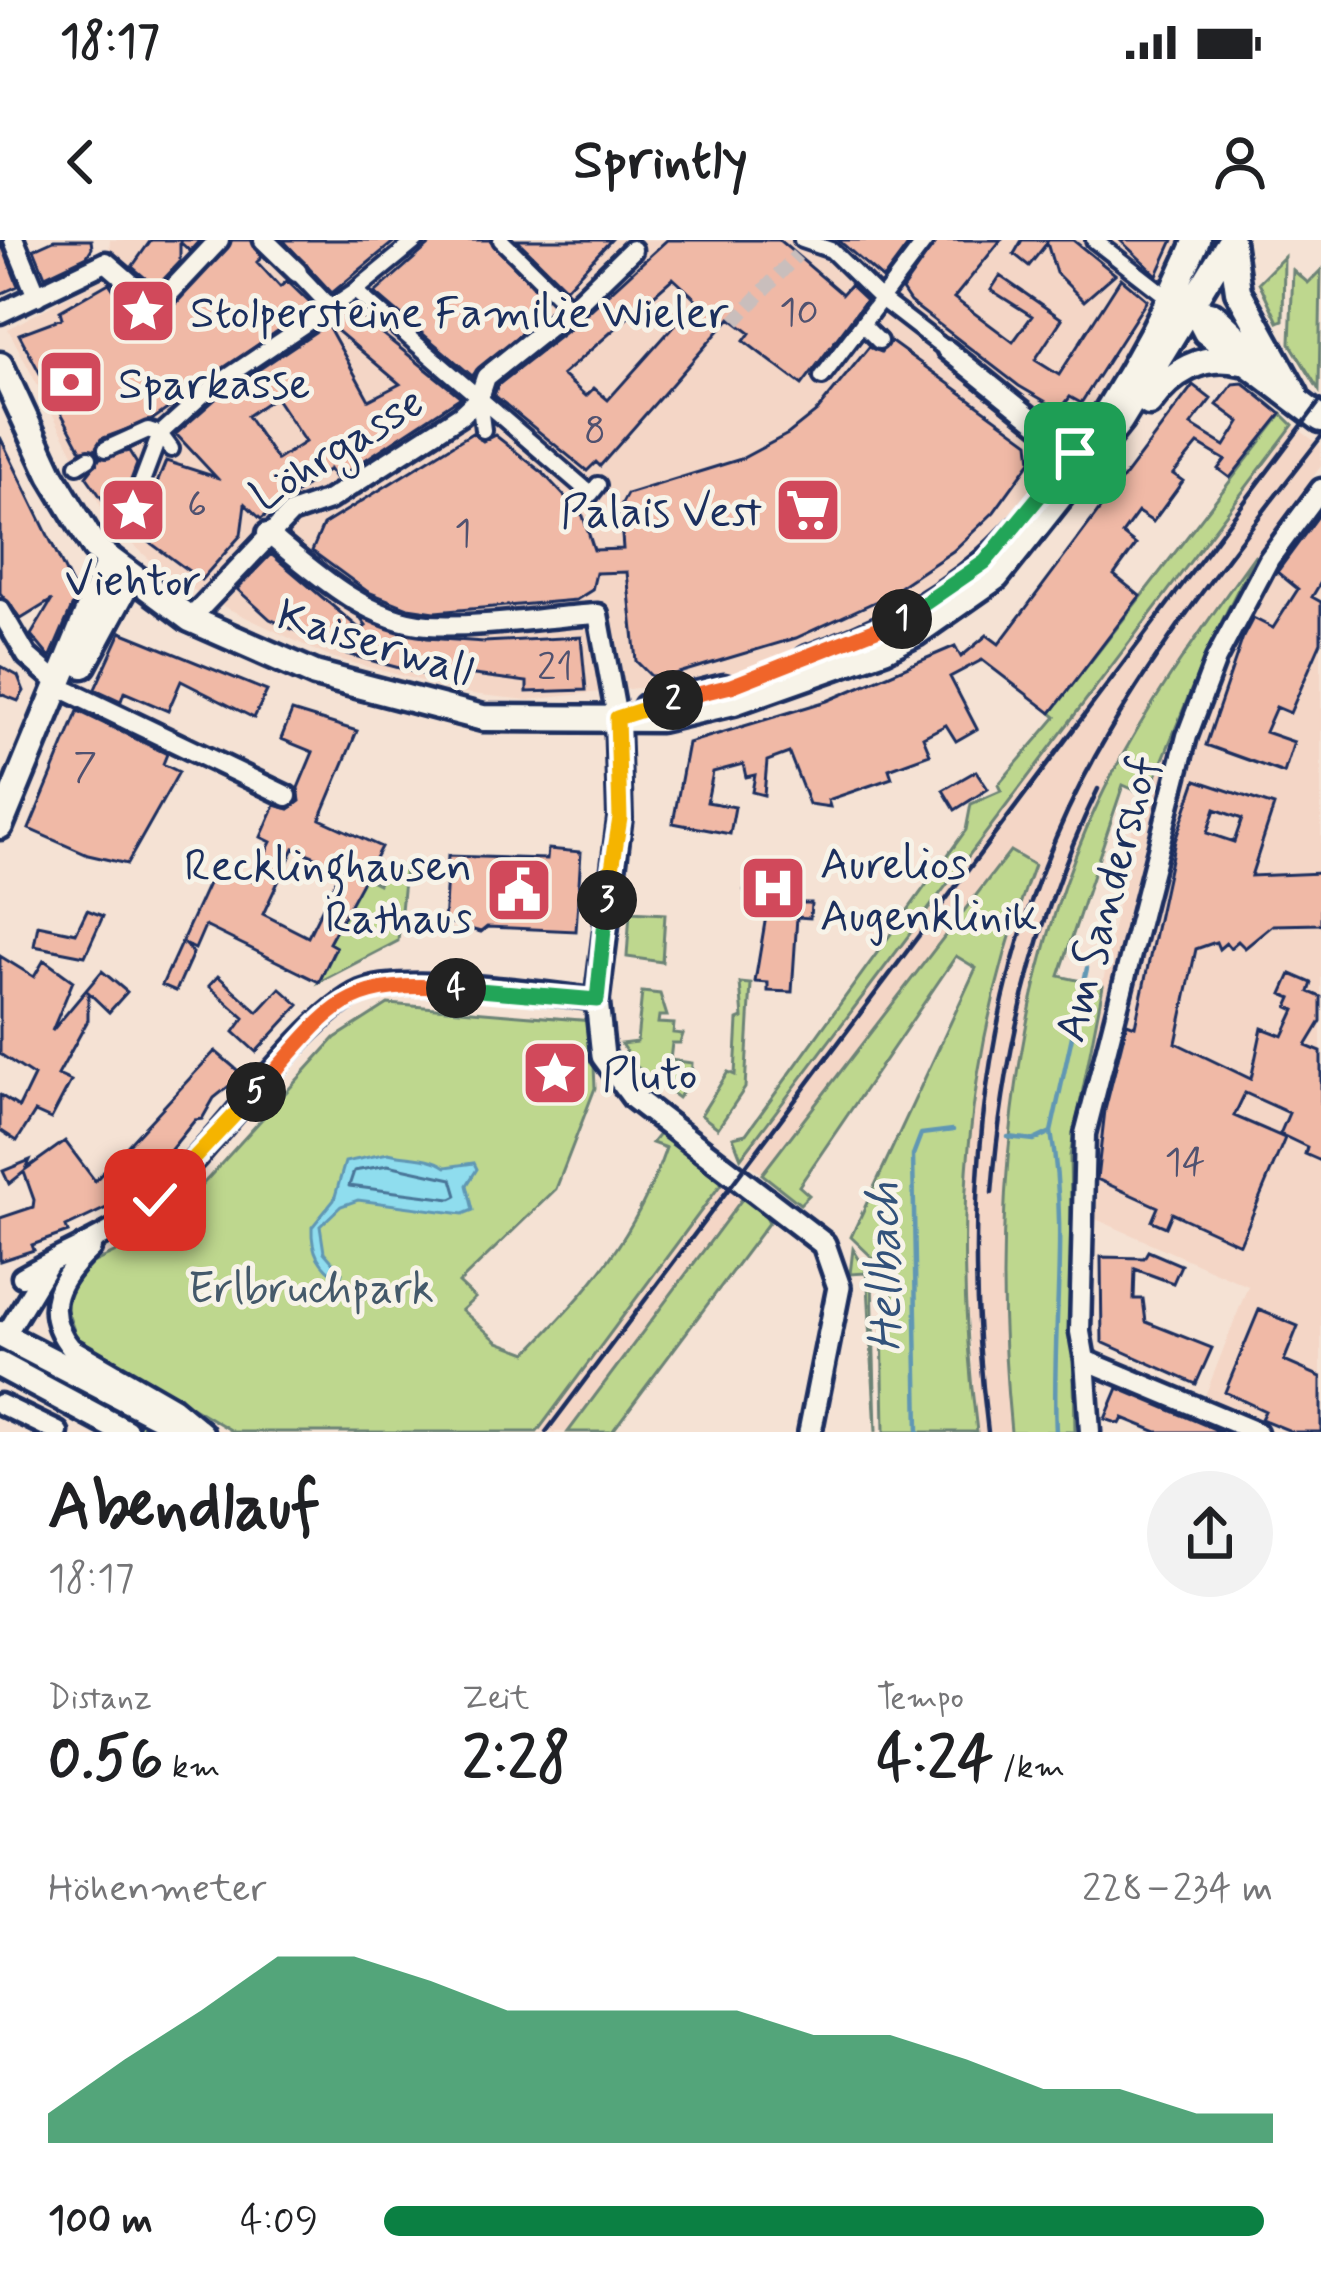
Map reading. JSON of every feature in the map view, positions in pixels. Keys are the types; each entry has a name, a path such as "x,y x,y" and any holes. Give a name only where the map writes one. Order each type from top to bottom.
{"main road":[{"path":"1176,307 1182,274 1197,240"},
{"path":"1176,307 1231,240"},
{"path":"1231,240 1231,269 1238,291 1312,412"},
{"path":"1176,307 1312,412"},
{"path":"1176,307 1232,328 1312,412"},
{"name":"Kaiserwall","path":"0,365 68,506 109,561 190,619 315,674 422,704 518,721 660,718 734,702 916,633 996,577 1088,455 1176,307"},
{"path":"1088,455 1135,422 1176,374 1206,360 1246,363"},
{"path":"64,687 109,561"},
{"path":"0,826 42,727 130,578"},
{"path":"2,1335 190,1432"},
{"path":"0,1365 125,1432"}],"street":[{"path":"14,240 38,296"},
{"path":"100,240 106,262 157,306 219,240"},
{"path":"264,240 330,307"},
{"path":"123,532 160,434 212,388 355,291 417,240"},
{"path":"501,240 571,309"},
{"path":"822,377 926,240"},
{"path":"1094,240 1176,307"},
{"name":"Löhrgasse","path":"190,619 267,533 291,513 347,488 479,398 486,377 571,309 636,245"},
{"path":"802,246 831,250 881,299 1088,455"},
{"path":"0,313 106,262"},
{"path":"355,291 479,398 595,489"},
{"path":"862,324 879,341"},
{"path":"479,398 484,430"},
{"path":"108,443 148,430 160,434 171,449"},
{"name":"Am Sandershof","path":"1090,1432 1080,1332 1085,1134 1168,802 1216,658 1268,559 1321,489"},
{"path":"267,533 333,585 392,616 427,625 598,614 617,718 620,818 597,1000 603,1056 617,1082 807,1227 835,1264 838,1288 810,1432"},
{"path":"0,610 27,656 64,687 286,796"},
{"path":"203,1432 173,1407 70,1348 59,1334 53,1300 64,1272 155,1200 302,1041 362,990 401,984 597,1000"},
{"path":"22,1276 103,1237"},
{"path":"2,1335 51,1261"},
{"path":"1084,1360 1257,1432"},
{"path":"0,1404 58,1432"}],"shaded area":[{"path":"110,240 1186,240 1172,276 1112,383 1046,484 981,557 867,631 728,678 528,700 471,694 327,656 210,600 161,570 109,522 8,329 108,275"},
{"path":"1293,425 1321,446 1321,466 1171,675 1098,803 1054,917 1019,1073 1010,1150 1005,1316 1011,1432 977,1432 961,1219 976,1079 1011,927 1009,851 762,1174 741,1158"},
{"path":"1286,521 1321,549 1321,1432 1290,1432 1205,1396 1248,1286 1073,1209 1070,1156 1139,792 1149,795 1206,665"},
{"path":"723,1182 744,1197 568,1432 537,1432"}],"green space":[{"path":"1284,257 1283,320 1278,322 1259,282"},
{"path":"1293,270 1308,283 1321,270 1319,390 1290,343"},
{"path":"1282,414 1293,425 741,1158 733,1137 746,1134 966,830 971,804 1001,791 998,785 1056,717 1051,713"},
{"path":"1255,555 1207,651 1148,796 1123,785 1059,976 1103,986 1070,1156 1075,1432 1011,1432 1003,1273 1006,1192 1025,1031 1043,953 1068,876 1114,770 1171,675"},
{"path":"1010,851 1034,865 991,1006 969,1145 965,1286 977,1432 884,1432 882,1317 893,1316 892,1294 881,1294 877,1262 851,1237 976,968 956,956 799,1186 809,1195 800,1204 762,1174"},
{"path":"388,863 405,870 398,941 319,982 336,948 329,943 362,876 378,884"},
{"path":"630,912 665,914 662,962 627,957"},
{"path":"740,983 751,984 745,1088 718,1128 701,1115 728,1072 735,1075 738,1020 743,1018"},
{"path":"642,992 660,994 667,1016 659,1016 658,1023 674,1024 673,1033 683,1034 680,1043 672,1043 670,1060 692,1063 691,1081 678,1098 637,1067 621,1044 637,1042"},
{"name":"Erlbruchpark","path":"388,1004 592,1021 595,1088 556,1189 459,1283 475,1298 462,1310 498,1342 527,1353 609,1259 654,1180 666,1148 652,1143 660,1133 724,1180 537,1432 234,1432 77,1339 65,1305 69,1285 84,1267 142,1240 184,1205 335,1038"},
{"path":"745,1195 761,1207 769,1222 612,1432 568,1432"},
{"path":"853,1249 872,1280 876,1432 868,1285 866,1273 850,1274"},
{"path":"0,1346 169,1432 146,1432 0,1353"}],"water":[{"path":"388,1153 446,1167 474,1163 477,1169 467,1185 473,1210 463,1214 358,1200 341,1206 320,1226 324,1252 342,1273 340,1279 318,1257 312,1227 334,1200 345,1162"}],"building":[{"path":"0,240 18,286 0,294"},
{"path":"54,240 91,240 92,248 87,256 45,276 34,249"},
{"path":"151,240 200,240 190,251 180,242 180,262 161,282 150,282 132,267"},
{"path":"232,240 251,240 262,257 257,262 280,287 287,281 313,306 152,420 101,439 95,449 81,450 19,334 62,318 60,311 109,283 120,299 125,296 147,336"},
{"path":"283,240 396,240 332,293"},
{"path":"435,240 490,240 545,299 534,311 540,317 472,376 375,293"},
{"path":"517,240 611,240 566,288"},
{"path":"667,240 779,240 842,294 850,285 866,300 802,385 744,341 750,333 730,318 600,466 596,462 587,471 494,395 498,385 573,326","holes":["673,278 697,300 608,400 594,388 586,396 562,375"]},
{"path":"838,240 912,240 883,279"},
{"path":"937,240 1001,240 954,298 1013,342 1032,316 991,290 1000,276 1062,319 1035,360 1059,375 1121,278 1147,300 1081,403 1070,397 1060,410 1019,386 910,302 902,290"},
{"path":"1022,240 1073,240 1115,274 1084,301 1056,273 1047,243 1029,266 1014,254"},
{"path":"1120,240 1173,240 1157,275"},
{"path":"350,308 461,397 336,479 329,469 261,519 245,504 241,535 201,580 137,533 166,461 216,477 176,434 219,396 327,324 369,400 400,384 328,323","holes":["275,397 305,442 277,460 247,416"]},
{"name":"Palais Vest","path":"890,341 1029,442 1031,461 994,512 953,551 883,598 796,638 672,675 651,676 636,661 627,572 596,573 592,590 576,600 435,612 408,608 368,592 312,551 323,525 472,433 483,441 495,435 543,473 583,516 594,550 623,549 620,507 627,494 741,459 788,434 817,411 869,347 881,352"},
{"path":"1243,383 1281,414 1230,478 1218,469 1225,460 1198,444 1173,474 1183,481 1153,522 1138,512 1122,534 1136,545 1114,575 1140,596 1051,713 982,660 950,677 977,729 956,741 946,725 923,737 930,754 889,769 892,778 828,800 830,807 809,804 789,753 767,761 764,795 752,792 755,775 746,777 743,764 713,772 707,802 735,807 730,834 673,823 688,743 827,701 955,646 961,657 987,635 999,644 1193,385 1211,399 1191,425 1225,446 1240,422 1217,405 1233,384"},
{"path":"0,437 77,595 50,658 31,635 52,600 21,619 0,593"},
{"path":"129,451 137,464 128,488 113,500 103,500 86,476 100,458"},
{"path":"1321,512 1321,582 1312,597 1321,602 1321,642 1290,713 1276,707 1265,732 1294,742 1284,773 1206,745 1243,637 1253,618 1273,628 1298,589 1277,572"},
{"path":"271,554 361,630 366,626 360,618 427,638 484,642 581,637 586,690 527,692 527,682 459,673 457,679 433,677 347,654 270,619 237,589"},
{"path":"121,632 267,691 254,718 181,681 168,711 124,692 121,701 95,689"},
{"path":"0,666 18,676 24,691 18,701 0,694"},
{"path":"78,711 167,754 163,764 179,772 127,864 88,855 29,829"},
{"path":"292,711 357,731 320,819 381,847 329,943 336,947 319,982 205,926 195,949 183,943 193,953 176,991 162,985 217,864 252,880 271,842 261,837 275,805 289,809 300,801 298,788 313,752 281,739","holes":["294,848 342,868 308,937 263,914"]},
{"path":"976,771 988,789 955,810 943,790"},
{"path":"1196,780 1274,806 1251,876 1321,873 1321,924 1273,925 1245,948 1238,941 1230,948 1226,943 1219,949 1216,942 1196,949 1176,1043 1251,1079 1262,1028 1283,1036 1295,1010 1288,1007 1292,998 1282,994 1291,974 1312,983 1309,992 1321,997 1321,1021 1306,1046 1321,1052 1321,1161 1305,1154 1307,1147 1280,1134 1289,1113 1245,1093 1234,1116 1285,1138 1240,1244 1172,1213 1166,1227 1152,1221 1158,1207 1097,1179 1105,1110 1127,1023 1135,1026 1175,841","holes":["1215,809 1242,819 1234,842 1207,833"]},
{"path":"548,849 581,852 576,931 487,927 481,932 462,927 462,921 444,925 448,856 547,859"},
{"path":"762,868 779,871 799,889 798,903 811,903 810,918 797,917 792,992 768,991 768,983 755,982 766,916 751,908 744,890 751,875"},
{"path":"87,910 103,916 85,956 34,946 38,925 76,933"},
{"path":"0,956 34,977 44,960 73,981 52,1031 102,971 127,992 109,1012 88,992 88,1020 58,1075 71,1081 51,1119 35,1112 17,1141 0,1130 0,1095 19,1107 34,1076 0,1054"},
{"path":"218,976 258,1012 280,988 299,1005 256,1052 234,1032 244,1018 209,986"},
{"path":"215,1051 243,1075 214,1098 202,1119 195,1120 139,1189 110,1186 119,1202 66,1227 68,1232 32,1245 34,1250 0,1261 0,1218 33,1207 34,1200 24,1172 9,1184 3,1171 30,1160 26,1169 65,1141 95,1181"},
{"path":"1148,1251 1181,1265 1173,1283 1135,1269 1134,1299 1143,1299 1146,1322 1212,1348 1196,1384 1102,1342 1101,1257 1144,1258"},
{"path":"1259,1310 1298,1326 1284,1361 1321,1377 1321,1432 1293,1432 1261,1419 1265,1411 1225,1392"},
{"path":"1118,1388 1222,1432 1157,1432 1123,1418 1120,1424 1105,1419"}],"waterway":[{"name":"Hellbach","path":"1008,1137 1034,1140 1051,1132 1087,968"},
{"name":"Hellbach","path":"918,1432 913,1155 921,1134 953,1130"},
{"name":"Hellbach","path":"1051,1132 1059,1207 1056,1432"}],"tunnel":[{"path":"735,321 797,255"}],"railway":[{"path":"546,1432 1321,400"},
{"path":"988,1432 976,1251 979,1161 989,1072 1006,985 1032,899 1065,816 1132,695 1210,582 1321,437"},
{"path":"992,1193 1004,1089 1026,986 1057,886 1098,789"}],"place":[{"name":"Stolpersteine Familie Wieler","path":"143,311"},
{"name":"Sparkasse","path":"71,382"},
{"name":"Viehtor","path":"133,510"},
{"name":"Palais Vest","path":"808,510"},
{"name":"Aurelios Augenklinik","path":"773,888"},
{"name":"Recklinghausen Rathaus","path":"519,890"},
{"name":"Pluto","path":"555,1073"}],"route":[{"path":"155,1200 302,1041 337,1006 362,990 401,984 597,1000 620,818 617,718 731,686 833,650 909,615 985,562 1075,453"}]}
